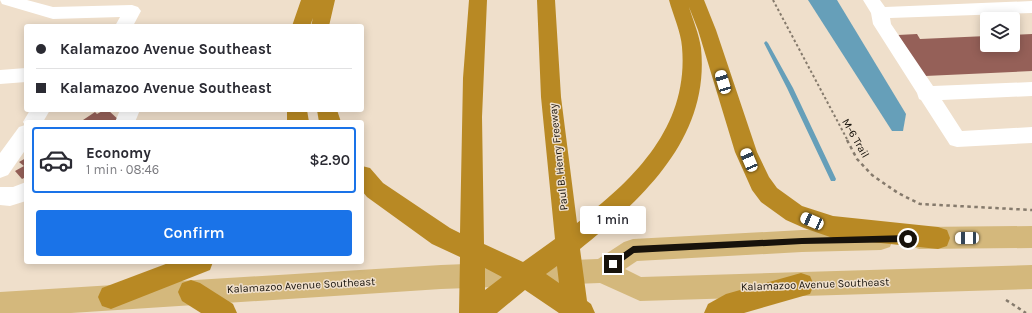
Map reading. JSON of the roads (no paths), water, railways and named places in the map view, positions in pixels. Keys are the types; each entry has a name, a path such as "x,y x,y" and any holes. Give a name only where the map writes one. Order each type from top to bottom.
{"highway":[{"path":"302,24 310,0"},
{"path":"320,24 326,0"},
{"path":"472,313 473,116 475,34 478,0"},
{"name":"Paul B. Henry Freeway","path":"546,0 551,96 575,313"},
{"path":"476,313 525,275 580,237 629,193 651,170 680,126 688,101 693,65 690,33 678,0"},
{"path":"695,0 707,30 746,152 760,183 769,195 794,213 812,221 833,227 938,238"},
{"path":"364,178 375,190 441,236 525,275 582,313"},
{"path":"111,297 196,264"},
{"path":"717,313 735,303 801,285"},
{"path":"190,292 224,313"}],"main road":[{"path":"602,272 633,250 802,241 1032,236"},
{"name":"Kalamazoo Avenue Southeast","path":"0,305 441,277 602,272 640,289 1032,277"}],"lane":[{"path":"8,0 53,13 132,10 125,24"},
{"path":"1032,7 876,7 882,24 926,94 957,139 1032,136"},
{"path":"0,76 24,75"},
{"path":"926,94 1032,89"},
{"path":"0,169 24,136"},
{"path":"0,196 6,198 17,196 24,192"}],"water":[{"path":"808,0 837,0 906,114 903,131 892,131"}],"waterway":[{"path":"766,43 790,88 833,179"}]}
